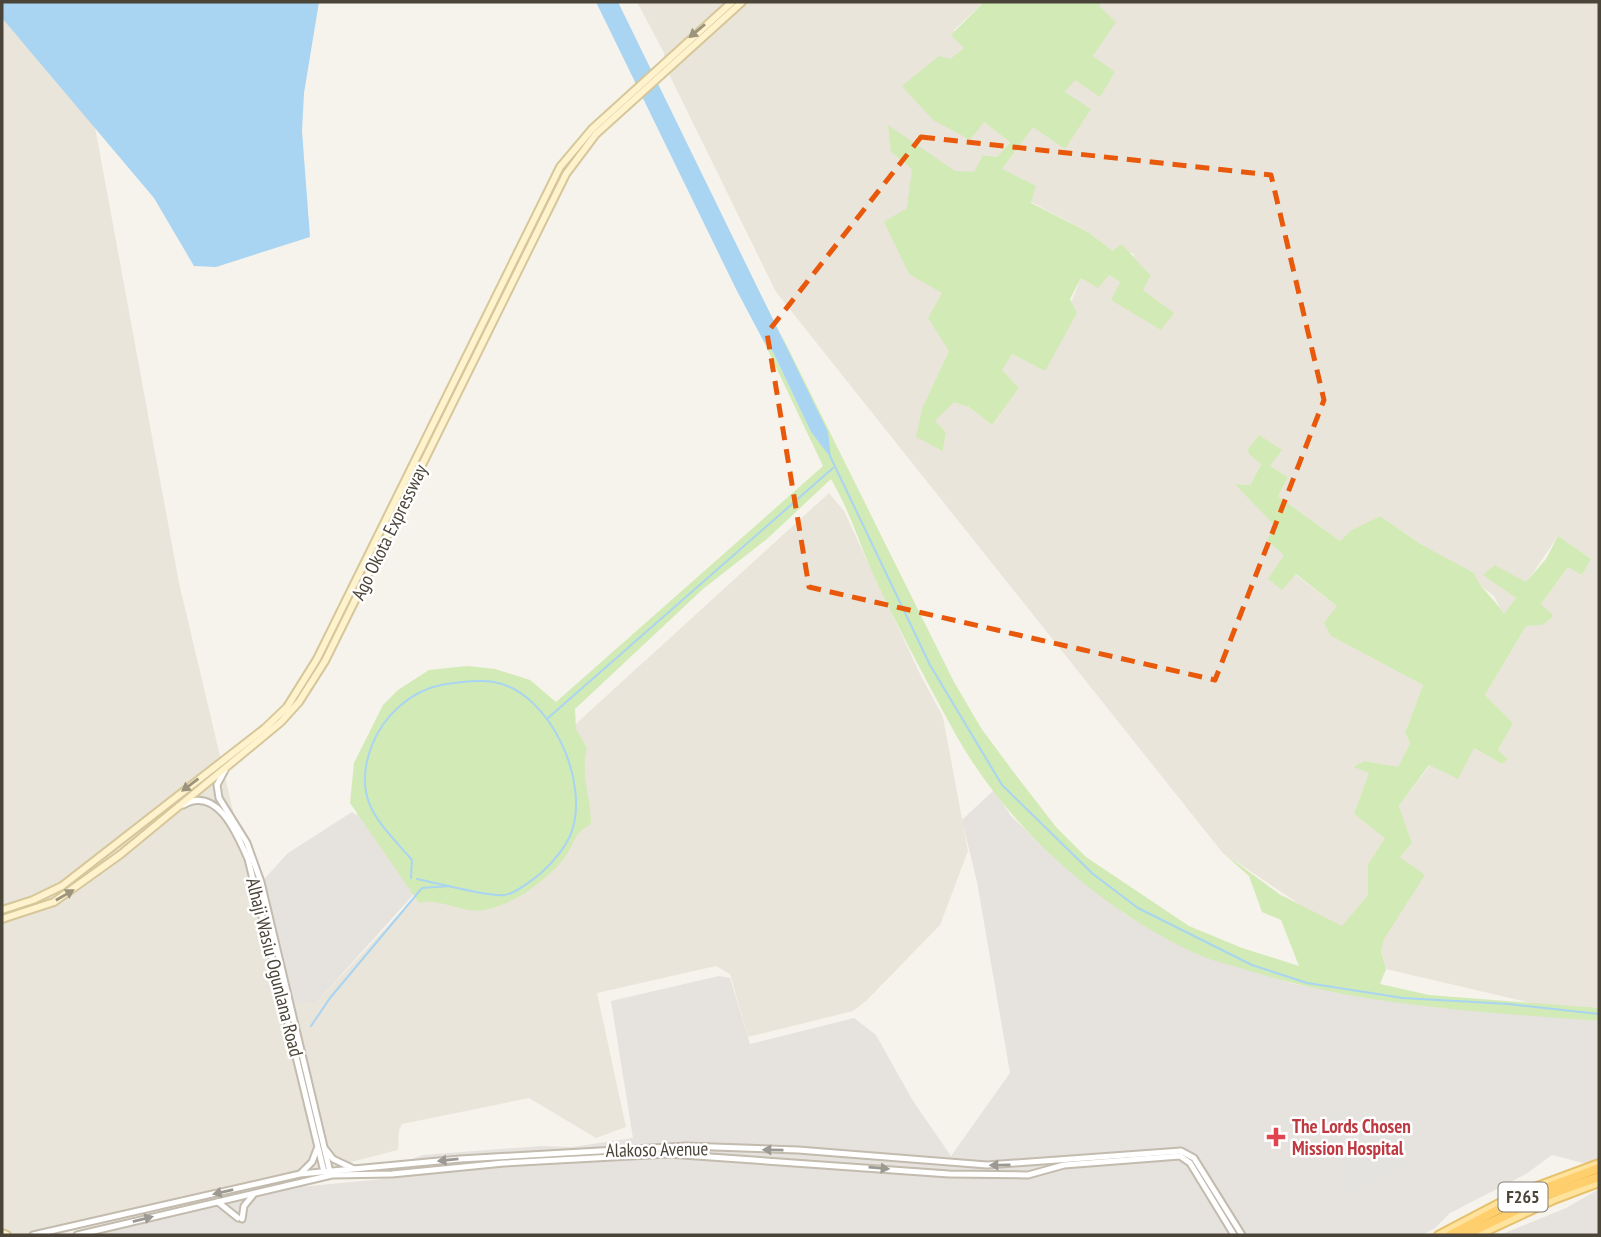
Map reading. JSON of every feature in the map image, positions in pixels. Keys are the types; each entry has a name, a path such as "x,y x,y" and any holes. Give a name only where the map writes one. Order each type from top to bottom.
{"highway":[{"name":"F265","path":"1450,1235 1524,1196 1599,1168"},
{"name":"F265","path":"1465,1235 1550,1194 1599,1177"}],"main road":[{"name":"Ago Okota Expressway","path":"629,100 675,50 732,2"},
{"name":"Ago Okota Expressway","path":"2,910 39,898 62,886 265,728 287,707 317,659 354,588 553,179 579,142 742,2"},
{"name":"Ago Okota Expressway","path":"2,919 44,906 74,890 281,722 316,678 557,188 587,143 610,117"},
{"path":"1438,1235 1518,1193 1599,1163"},
{"path":"1479,1235 1554,1199 1599,1183"},
{"path":"2,1233 7,1235"}],"street":[{"name":"Alhaji Wasiu Ogunlana Road","path":"226,767 219,780 218,795 247,843 261,882 320,1144"},
{"name":"Alhaji Wasiu Ogunlana Road","path":"177,809 194,800 215,805 243,849 252,871 327,1173"},
{"path":"300,1174 314,1158 320,1144 333,1159 352,1168"},
{"name":"Alakoso Avenue","path":"77,1235 352,1168 630,1147 798,1150 945,1164 1029,1164 1147,1152 1189,1153 1242,1235"},
{"path":"742,1150 743,1158"},
{"name":"Alakoso Avenue","path":"33,1235 300,1174 391,1174 645,1154 743,1158 949,1174 1030,1174 1064,1165 1150,1157 1183,1157 1190,1163 1234,1235"},
{"path":"855,1156 855,1166"},
{"path":"1029,1164 1030,1174"},
{"path":"218,1202 240,1218 250,1196 265,1190"}],"highlighted area":[{"path":"921,137 1271,175 1324,400 1215,680 809,587 767,333"}],"shaded area":[{"path":"2,2 72,2 179,583 276,992 297,1004 316,1003 580,720 829,493 844,511 920,674 943,717 968,851 940,925 866,1001 853,1011 748,1037 730,974 716,966 597,993 626,1127 596,1138 529,1098 402,1124 398,1150 42,1235 2,1235"},
{"path":"637,2 984,2 954,30 964,48 950,59 983,121 1010,141 997,157 983,155 949,351 923,406 943,451 946,432 934,421 954,401 969,407 992,425 1019,388 1001,370 1012,354 1044,370 1081,278 1109,275 1120,282 1111,301 1173,313 1143,290 1133,253 1113,251 1088,232 1031,202 1002,169 1033,126 1066,148 1065,92 1075,79 1100,96 1115,72 1092,57 1115,22 1098,6 1101,2 1599,2 1599,1019 1386,969 1381,952 1400,857 1412,843 1399,806 1430,765 1474,748 1502,764 1508,759 1498,750 1513,723 1485,695 1526,626 1541,625 1554,616 1541,604 1569,566 1582,575 1591,559 1558,536 1526,583 1493,565 1484,575 1516,598 1504,615 1494,596 1380,516 1353,530 1340,541 1278,496 1288,477 1270,466 1281,450 1258,436 1249,454 1261,463 1250,485 1236,484 1275,526 1284,555 1295,574 1337,606 1331,636 1423,685 1405,733 1410,743 1398,768 1364,761 1353,767 1369,773 1385,838 1368,864 1368,895 1342,927 1305,908 1222,852 776,292 665,66 664,53"},
{"path":"994,790 1011,816 1053,856 1125,914 1196,954 1294,984 1418,1005 1599,1021 1599,1157 1591,1165 1552,1155 1526,1174 1450,1213 1435,1228 1422,1235 77,1235 299,1187 404,1177 410,1160 423,1155 541,1146 572,1147 633,1138 611,1001 719,976 730,978 750,1044 854,1018 876,1035 913,1101 951,1156 1010,1073 977,882 962,820"},
{"path":"364,811 417,873 413,895 316,1003 297,1004 276,992 253,891 288,853 352,812 356,815"},
{"path":"1330,1110 1383,1115 1405,1169 1341,1204 1336,1191"},
{"path":"1599,1189 1599,1235 1500,1235 1566,1208"}],"green space":[{"path":"984,2 1101,2 1099,6 1116,22 1093,56 1115,72 1100,97 1075,80 1065,92 1091,109 1065,149 1033,127 1002,169 1036,186 1031,203 1088,232 1113,251 1121,244 1151,275 1143,290 1174,313 1161,330 1111,300 1120,282 1109,275 1098,288 1081,278 1070,299 1077,313 1045,371 1012,354 1002,370 1019,388 992,425 969,407 954,402 935,421 946,432 943,451 916,437 923,406 949,351 928,318 942,293 909,274 884,222 907,208 912,169 891,152 888,125 955,171 974,172 983,155 997,157 1010,142 984,122 970,140 933,120 902,86 939,56 950,59 964,48 951,35"},
{"path":"780,332 954,682 981,728 1056,827 1086,857 1189,926 1242,948 1299,966 1281,920 1262,912 1249,876 1222,852 1279,894 1342,926 1368,895 1368,864 1385,838 1354,814 1369,773 1353,767 1364,761 1398,767 1410,743 1405,733 1423,685 1331,636 1324,623 1337,606 1296,574 1282,590 1268,579 1284,555 1267,540 1274,525 1235,484 1250,485 1261,464 1249,454 1248,449 1259,435 1282,450 1270,466 1288,477 1278,496 1340,541 1352,530 1380,516 1422,545 1474,573 1504,614 1516,598 1483,575 1494,565 1526,582 1546,559 1558,536 1591,559 1582,575 1568,567 1541,604 1554,616 1542,625 1526,626 1485,695 1513,723 1498,750 1508,759 1502,764 1474,748 1458,779 1429,765 1399,806 1412,843 1400,857 1425,875 1384,939 1381,952 1386,969 1380,984 1429,995 1599,1008 1599,1021 1423,1006 1292,983 1201,956 1123,912 1059,862 1029,833 977,769 897,623 831,479 767,539 703,589 575,709 576,729 587,748 585,776 591,824 580,832 566,856 554,869 527,892 484,910 468,910 435,902 419,903 350,803 354,763 383,705 398,690 429,670 467,666 495,669 530,680 556,702 823,466 764,342 773,352 811,432 831,457"}],"water":[{"path":"2,2 319,2 304,93 302,131 310,237 216,267 194,266 154,198 2,18"},
{"path":"596,2 618,2 828,432 831,458 811,432 773,352 764,342 736,289"}],"waterway":[{"path":"830,456 930,665 1002,785 1093,874 1138,908 1252,965 1307,983 1403,998 1509,1004 1599,1014"},
{"path":"548,718 833,468"},
{"path":"411,878 412,860 379,821 367,796 366,764 377,734 400,706 430,688 481,681 515,689 533,703 549,722 571,767 575,815 570,836 557,856 541,873 510,894 475,892 417,879"},
{"path":"311,1026 330,998 422,888 450,886"}],"place":[{"name":"The Lords Chosen Mission Hospital","path":"1276,1137"}]}
